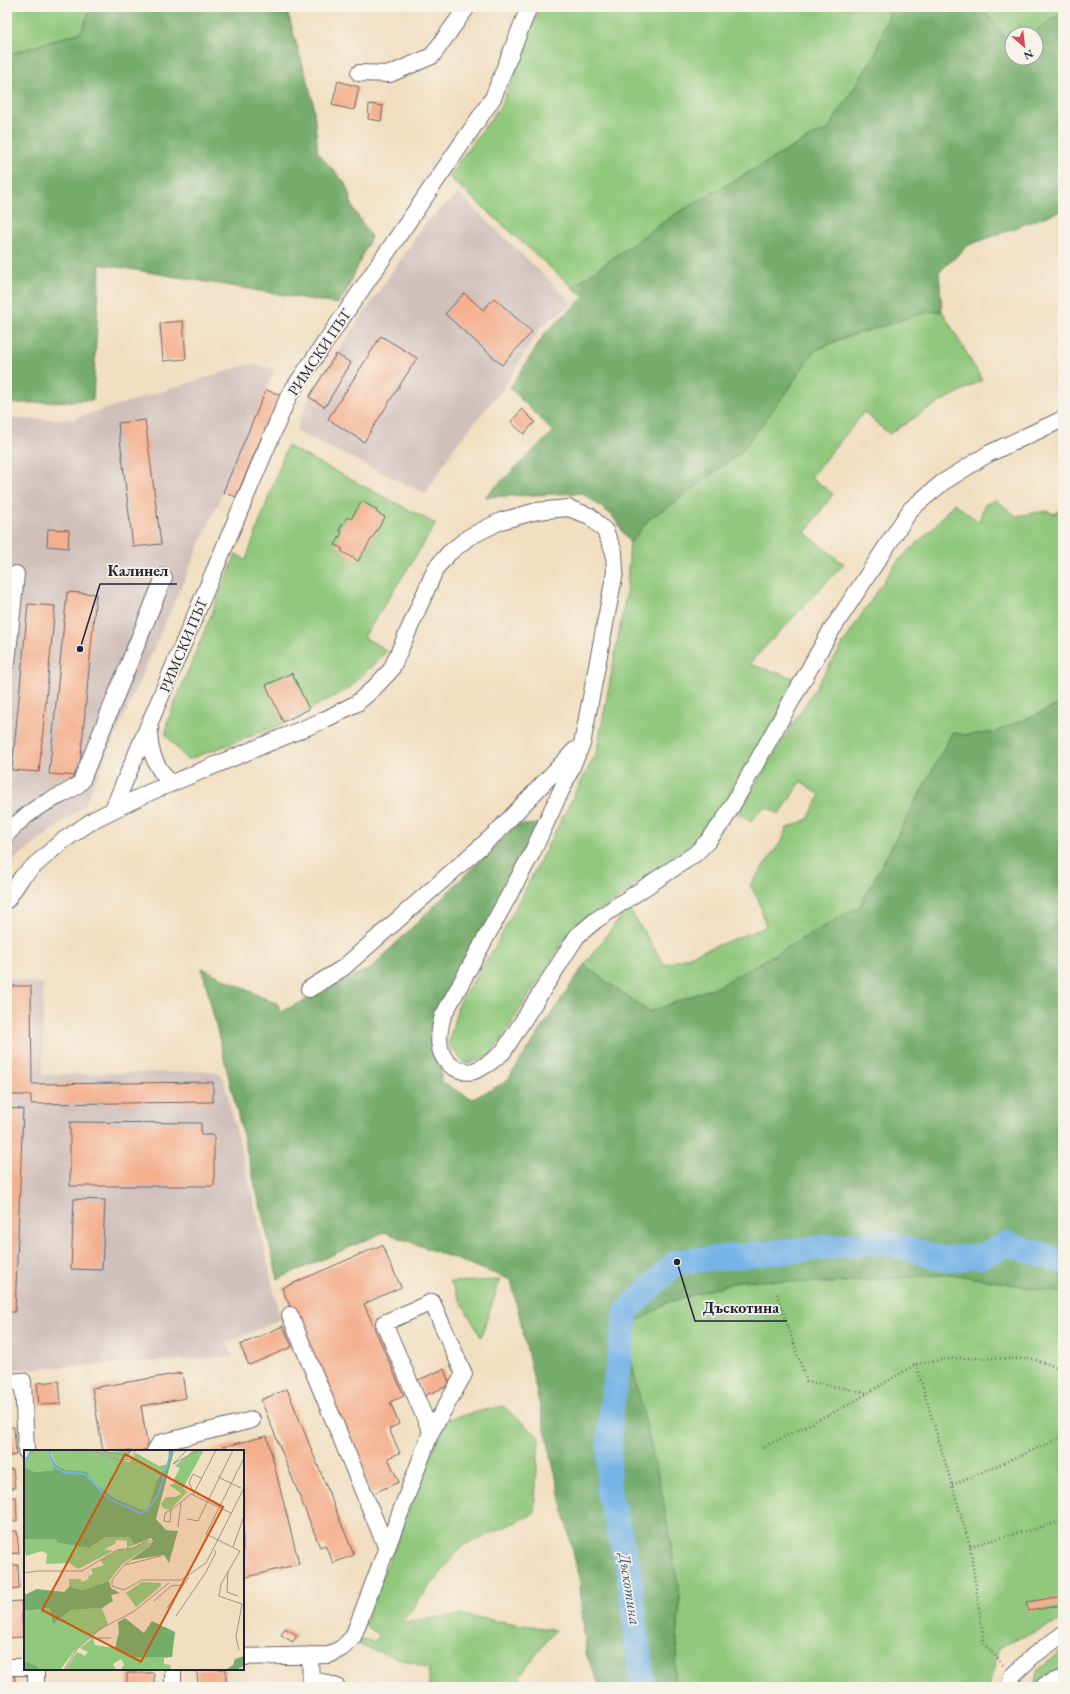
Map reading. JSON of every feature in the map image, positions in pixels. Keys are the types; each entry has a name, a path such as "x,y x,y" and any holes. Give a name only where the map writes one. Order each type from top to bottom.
{"street":[{"path":"359,73 390,74 432,56 467,7"},
{"name":"РИМСКИ ПЪТ","path":"113,809 289,395 493,98 529,7"},
{"path":"7,900 22,878 48,853 78,830 113,809 322,720 357,703 374,688 390,670 436,568 449,553 469,537 501,521 537,511 568,508 590,516 605,532 614,552 615,572 582,744 531,854 443,1016 438,1032 440,1049 446,1062 458,1070 472,1071 490,1064 503,1052 577,936 596,920 696,854 724,820 829,634 911,509 942,483 988,454 1063,419"},
{"path":"7,662 16,574"},
{"path":"7,834 22,818 47,801 74,790 81,782 164,577"},
{"name":"РИМСКИ ПЪТ","path":"151,720 149,742 152,753 160,771 172,784"},
{"path":"309,989 342,968 496,833 582,744"},
{"path":"244,1657 329,1655 342,1648 353,1637 431,1432 464,1374 432,1302 384,1323 431,1432"},
{"path":"290,1315 387,1549"},
{"path":"15,1381 26,1450"},
{"path":"156,1450 160,1443 252,1420"},
{"path":"1011,1681 1033,1656 1063,1634"},
{"path":"310,1655 311,1682 337,1687"},
{"path":"7,1668 24,1667"},
{"path":"36,1670 36,1687"},
{"path":"173,1670 173,1687"},
{"path":"1045,1687 1045,1685 1063,1678"}],"path":[{"path":"777,1294 807,1382 834,1386 868,1394"},
{"path":"762,1448 850,1404 916,1364 954,1358 1033,1359 1063,1369"},
{"path":"916,1364 970,1546 984,1643 1011,1681"},
{"path":"952,1485 1063,1437"},
{"path":"970,1546 1063,1521"}],"shaded area":[{"path":"459,194 573,303 540,327 505,386 455,446 426,494 296,431 309,397 336,354 427,221"},
{"path":"250,364 275,369 223,492 84,806 16,858 7,872 7,419 73,419"},
{"path":"7,978 43,984 43,1075 214,1071 223,1077 261,1232 280,1319 227,1343 233,1357 7,1370"}],"green space":[{"path":"7,7 107,7 91,8 81,32 7,55"},
{"path":"286,7 313,101 318,153 346,184 353,208 371,237 345,294 337,304 100,264 93,400 7,404 7,55 81,32 91,8"},
{"path":"540,7 891,7 875,55 827,131 814,135 674,215 572,287 448,176 502,104"},
{"path":"891,7 982,7 1004,36 1004,66 1044,66 1044,26 1043,26 1063,12 1063,210 969,245 939,272 942,311 928,312 843,338 814,351 779,402 741,452 673,504 651,517 630,543 612,515 582,493 485,497 553,432 510,388 546,332 584,297 572,287 674,215 814,135 827,131 875,55"},
{"path":"982,7 1063,7 1063,12 1043,26 1004,26 1004,36"},
{"path":"942,311 982,380 931,407 889,434 864,412 811,477 833,494 805,533 844,564 749,664 801,680 730,806 691,852 601,910 563,942 490,1057 465,1064 448,1045 459,1002 495,947 597,751 626,595 630,543 651,517 673,504 779,402 814,351 843,338 928,312"},
{"path":"287,446 436,524 364,637 387,651 350,688 278,726 187,760 166,735 167,722 236,554 246,560"},
{"path":"996,500 1016,516 1046,511 1055,514 1063,507 1063,703 992,733 967,735 952,733 860,906 721,985 649,1012 584,965 628,907 665,965 766,927 759,901 750,885 783,839 786,829 808,819 820,795 801,781 780,814 765,807 751,821 737,813 860,617 896,563 934,527 954,503 979,522 984,505"},
{"path":"1063,703 1063,1293 951,1274 830,1283 743,1280 668,1302 625,1329 662,1493 680,1597 674,1687 600,1687 586,1654 579,1578 511,1280 384,1232 278,1279 202,968 277,1003 281,1012 371,968 516,825 543,824 441,1025 441,1082 472,1099 506,1082 584,965 649,1012 721,985 860,906 952,733 967,735 992,733"},
{"path":"951,1274 1063,1293 1063,1620 999,1647 989,1687 674,1687 680,1597 625,1329 668,1302 743,1280 830,1283"},
{"path":"500,1280 481,1337 450,1282"},
{"path":"503,1406 539,1437 534,1514 462,1546 402,1622 461,1615 555,1630 519,1677 529,1687 429,1687 429,1668 340,1639 346,1634 373,1642 379,1635 364,1624 442,1426 447,1419"},
{"path":"1063,1649 1063,1687 1034,1687 1037,1671"}],"building":[{"path":"338,81 359,87 354,110 332,105"},
{"path":"369,104 383,106 381,121 368,119"},
{"path":"464,293 483,310 494,298 532,332 502,365 445,314"},
{"path":"183,321 186,359 163,361 160,323"},
{"path":"381,336 417,358 364,442 328,419"},
{"path":"336,354 351,363 325,407 309,397"},
{"path":"266,390 280,395 236,497 223,492"},
{"path":"522,409 535,422 524,434 511,422"},
{"path":"145,420 161,544 133,547 118,423"},
{"path":"362,501 385,517 358,561 341,551 343,549 335,545 342,532 339,530 347,517 351,519"},
{"path":"48,529 69,530 68,548 47,546"},
{"path":"67,592 96,594 79,776 49,774"},
{"path":"28,604 55,606 39,772 12,770"},
{"path":"292,673 309,709 283,722 266,685"},
{"path":"7,986 31,986 32,1084 213,1082 213,1102 31,1104 31,1095 7,1095"},
{"path":"7,1108 23,1109 15,1312 7,1312"},
{"path":"70,1122 201,1123 201,1135 214,1135 214,1186 70,1186"},
{"path":"74,1199 105,1200 102,1270 71,1269"},
{"path":"382,1245 401,1287 364,1304 404,1396 390,1402 399,1424 389,1429 400,1453 388,1458 399,1482 371,1494 282,1288"},
{"path":"283,1326 292,1347 249,1365 240,1345"},
{"path":"444,1369 450,1385 424,1396 418,1380"},
{"path":"182,1373 186,1398 141,1406 148,1449 103,1450 92,1388"},
{"path":"59,1381 61,1404 39,1405 37,1383"},
{"path":"287,1389 354,1555 333,1563 325,1545 320,1547 261,1400"},
{"path":"7,1427 14,1427 16,1455 7,1456"},
{"path":"267,1436 299,1564 244,1578 244,1450 210,1450"},
{"path":"13,1469 15,1488 7,1488 7,1470"},
{"path":"7,1497 16,1497 17,1521 7,1522"},
{"path":"7,1531 17,1531 19,1553 7,1554"},
{"path":"7,1565 18,1565 19,1589 7,1590"},
{"path":"1063,1596 1063,1605 1029,1611 1027,1602"},
{"path":"21,1601 23,1637 7,1638 7,1602"},
{"path":"285,1628 297,1635 293,1642 281,1635"},
{"path":"197,1670 226,1670 226,1687 198,1687"},
{"path":"14,1673 16,1687 7,1687 7,1674"},
{"path":"127,1673 154,1673 154,1687 127,1687"}],"waterway":[{"name":"Дъскотина","path":"643,1687 628,1565 608,1490 611,1412 627,1310 677,1262 882,1242 945,1259 982,1256 1007,1244 1063,1261"}],"place":[{"name":"Калинел","path":"80,649"},
{"name":"Дъскотина","path":"677,1262"}]}
